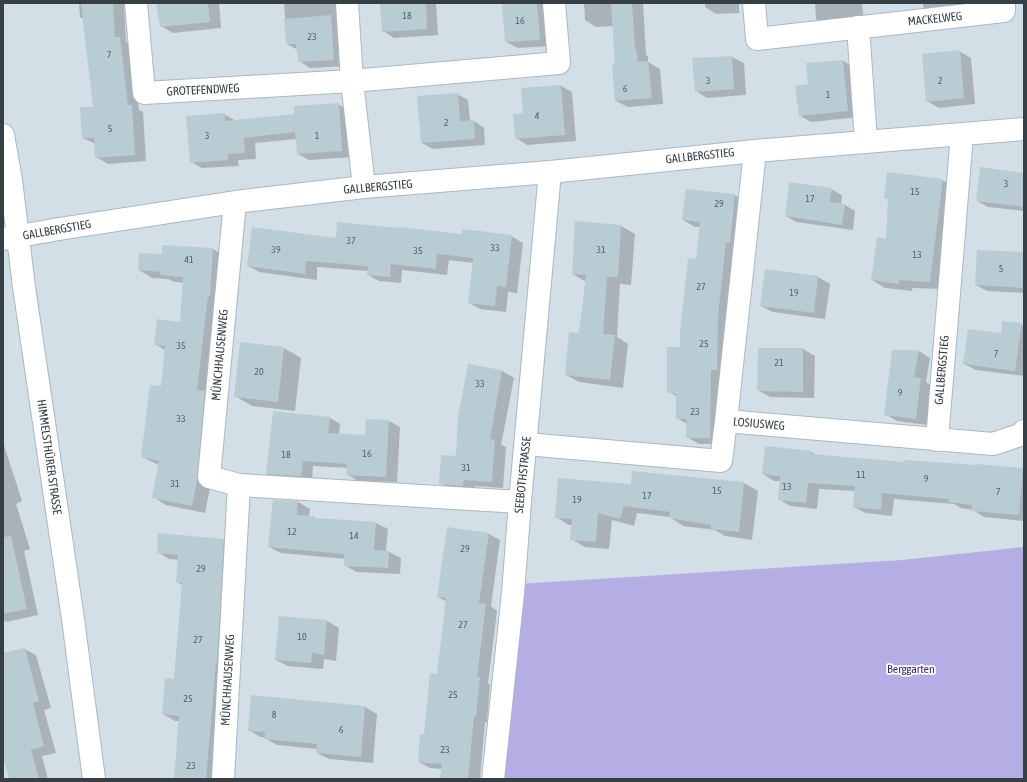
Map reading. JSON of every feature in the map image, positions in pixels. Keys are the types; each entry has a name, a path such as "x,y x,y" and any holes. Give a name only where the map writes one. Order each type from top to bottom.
{"street":[{"name":"GROTEFENDWEG","path":"136,3 144,93 352,81 558,63 554,3"},
{"path":"347,3 352,81 364,187"},
{"name":"MACKELWEG","path":"754,3 757,39 1004,11 1004,3"},
{"path":"858,27 866,141"},
{"name":"GALLBERGSTIEG","path":"10,238 235,202 364,187 550,172 866,141 1024,129"},
{"name":"GALLBERGSTIEG","path":"937,440 962,134"},
{"name":"HIMMELSTHÜRER STRASSE","path":"3,135 11,180 10,238 24,287 73,619 94,779"},
{"path":"726,421 755,151"},
{"name":"SEEBOTHSTRASSE","path":"493,779 526,444 550,172"},
{"name":"MÜNCHHAUSENWEG","path":"235,202 209,477 239,485 520,502"},
{"name":"LOSIUSWEG","path":"526,444 721,461 726,421 993,444 1020,434 1024,431"},
{"name":"MÜNCHHAUSENWEG","path":"223,779 239,485"}],"shaded area":[{"path":"3,3 1024,3 1024,779 3,779"}],"green space":[{"name":"Berggarten","path":"1024,547 1024,779 498,779 518,584 902,560"}],"building":[{"path":"81,3 113,3 115,37 120,37 128,105 132,105 135,155 95,158 94,138 82,138 80,107 93,107"},
{"path":"156,3 208,3 210,22 160,27"},
{"path":"380,3 426,3 427,29 382,32"},
{"path":"502,3 537,3 540,40 505,42"},
{"path":"611,3 632,3 635,49 638,62 648,61 652,98 615,101 612,65 615,64"},
{"path":"331,15 334,60 298,62 296,44 286,44 284,19"},
{"path":"960,50 964,98 926,102 922,54"},
{"path":"732,56 734,89 695,92 692,58"},
{"path":"843,60 848,111 799,116 795,86 808,84 806,63"},
{"path":"561,85 565,135 515,139 513,114 523,113 521,88"},
{"path":"458,93 460,121 474,120 475,139 421,143 417,96"},
{"path":"339,103 342,151 297,154 295,132 244,138 245,153 228,154 228,160 190,163 186,116 225,113 225,121 294,114 294,106"},
{"path":"980,167 1024,173 1024,207 976,201"},
{"path":"887,172 943,179 930,282 899,280 899,284 871,280 877,237 886,239 888,199 884,198"},
{"path":"789,182 832,188 830,202 845,204 842,225 785,216"},
{"path":"686,189 735,194 730,243 726,242 718,316 717,370 711,370 710,438 686,438 686,419 676,419 676,394 667,392 667,347 680,347 680,330 688,258 696,259 700,222 682,220"},
{"path":"575,221 621,225 618,277 607,277 603,334 615,335 610,380 565,375 569,332 579,333 586,275 572,274"},
{"path":"337,222 462,234 462,229 512,235 506,287 497,286 495,306 468,303 473,258 437,254 436,269 391,264 390,277 367,275 368,266 306,261 305,274 247,266 252,227 336,238"},
{"path":"162,245 213,248 210,296 208,296 197,390 205,391 197,480 192,506 152,498 159,461 141,457 150,385 161,386 165,346 154,345 157,319 180,322 183,277 160,275 160,272 138,270 139,253 162,254"},
{"path":"977,250 1024,252 1023,288 975,285"},
{"path":"765,269 818,276 814,313 760,306"},
{"path":"1002,321 1022,323 1015,371 963,364 968,329 1001,333"},
{"path":"240,342 284,347 278,402 234,397"},
{"path":"758,348 803,348 803,392 757,391"},
{"path":"892,350 919,350 914,377 921,378 916,419 884,415"},
{"path":"468,364 502,370 490,439 495,440 492,482 464,480 463,486 439,484 441,455 456,456 458,417"},
{"path":"273,411 330,417 328,433 365,435 366,419 389,420 386,477 346,475 347,464 303,461 301,476 266,474"},
{"path":"765,446 812,451 811,454 904,462 904,460 1023,468 1019,515 971,511 972,505 948,502 949,499 882,493 881,510 853,507 855,486 808,483 806,503 778,500 780,476 762,474"},
{"path":"632,471 744,482 739,532 711,529 711,525 669,518 670,512 624,506 620,519 598,513 596,542 570,540 572,519 555,518 558,478 631,484"},
{"path":"273,500 298,501 297,515 315,516 315,518 376,522 374,550 389,551 388,568 344,566 344,554 268,547"},
{"path":"447,527 489,533 479,603 486,604 477,677 480,677 476,716 474,716 468,779 440,779 442,764 418,762 420,734 424,734 430,673 437,674 446,598 437,597"},
{"path":"158,533 224,539 217,663 206,779 174,779 179,716 162,714 165,678 174,679 182,583 176,583 178,555 157,553"},
{"path":"11,536 27,609 3,614 3,537"},
{"path":"279,616 327,620 324,655 312,653 311,663 275,660"},
{"path":"25,648 39,701 33,703 44,746 31,750 39,779 9,779 3,756 3,653"},
{"path":"251,695 365,706 361,757 316,753 317,744 264,739 265,732 248,731"}]}
